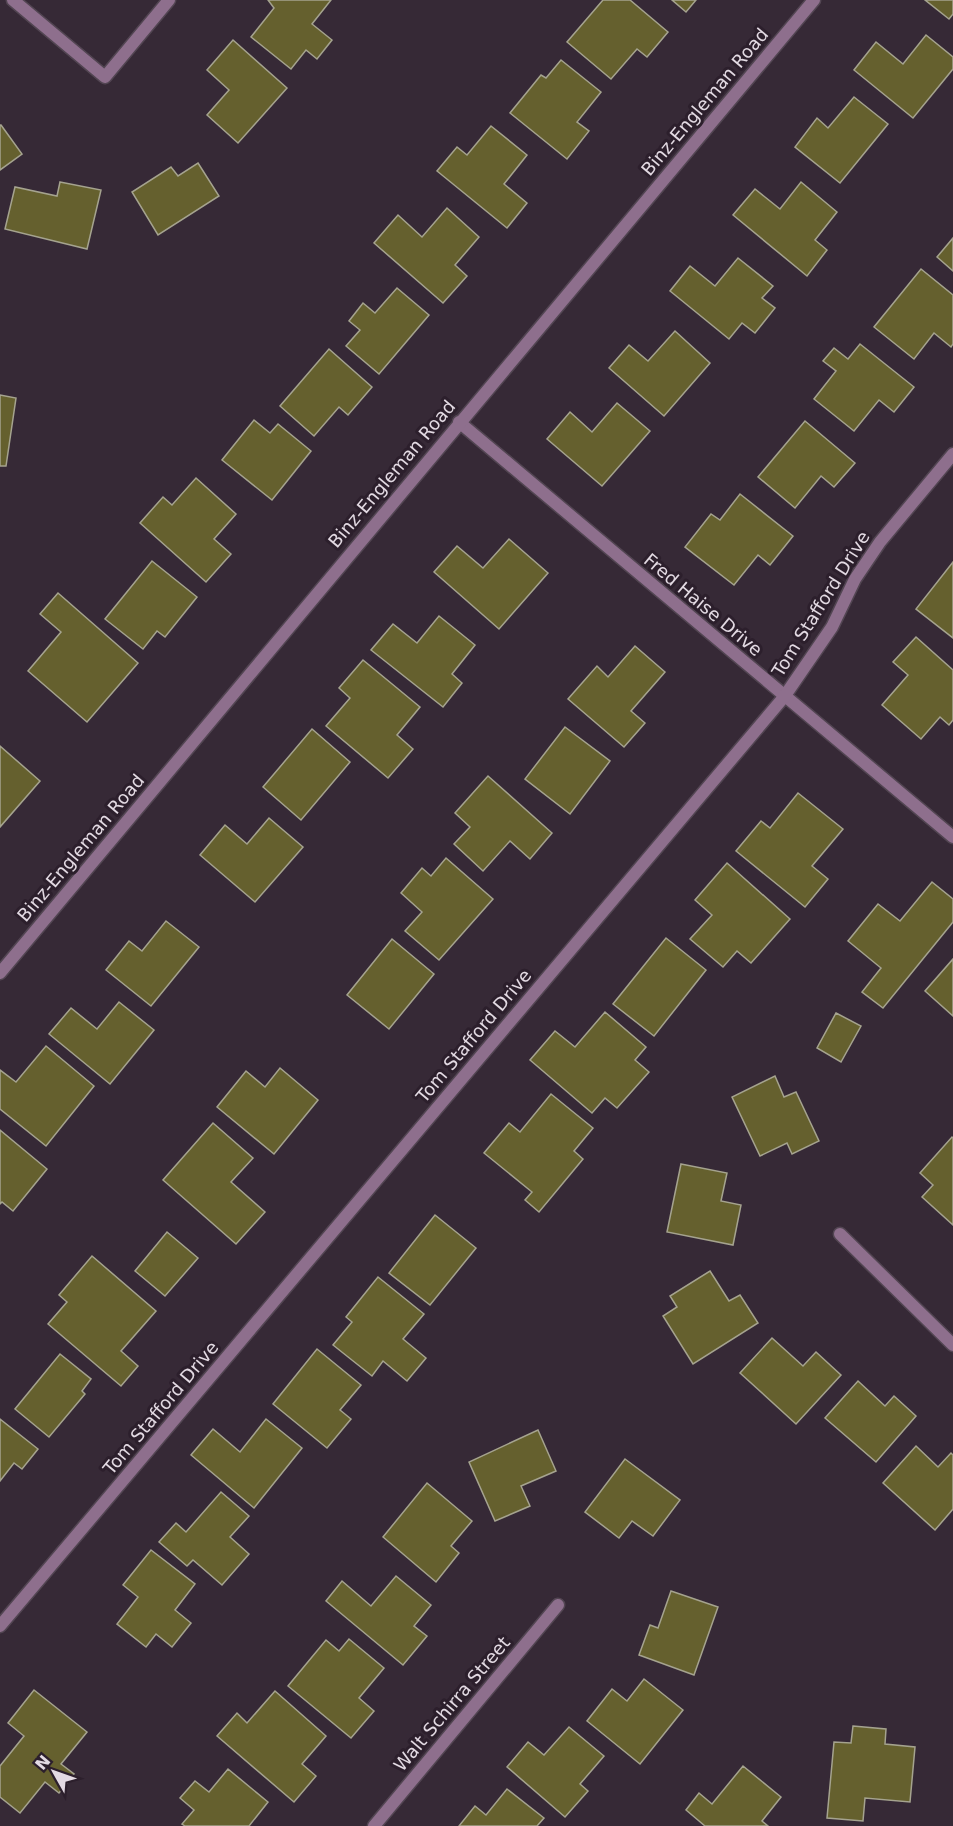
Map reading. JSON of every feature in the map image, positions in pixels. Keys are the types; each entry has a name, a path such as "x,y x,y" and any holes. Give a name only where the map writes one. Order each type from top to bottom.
{"street":[{"path":"13,0 105,76 169,0"},
{"name":"Binz-Engleman Road","path":"0,973 814,0"},
{"name":"Fred Haise Drive","path":"459,422 953,837"},
{"name":"Tom Stafford Drive","path":"0,1626 784,697 832,627 855,579 880,542 953,454"},
{"path":"840,1234 953,1346"},
{"name":"Walt Schirra Street","path":"374,1826 558,1605"}],"building":[{"path":"268,0 331,0 312,24 332,40 317,59 306,50 291,69 251,37 274,8"},
{"path":"603,0 630,0 668,32 647,57 637,49 611,79 567,42"},
{"path":"672,0 696,0 686,12"},
{"path":"925,0 953,0 953,14 949,19"},
{"path":"926,35 953,57 953,69 913,118 854,70 876,42 903,64"},
{"path":"233,40 287,88 238,143 207,115 229,90 207,70"},
{"path":"561,60 601,92 577,122 589,131 567,159 510,113 541,75 546,78"},
{"path":"854,97 888,124 840,183 795,147 817,118 828,128"},
{"path":"0,125 22,154 0,170"},
{"path":"491,126 527,155 504,184 527,203 507,228 437,171 457,147 467,155"},
{"path":"198,163 219,196 158,235 132,192 171,167 178,176"},
{"path":"60,182 101,190 87,249 5,229 15,187 57,196"},
{"path":"801,182 837,212 815,240 827,250 807,276 733,215 755,189 780,209"},
{"path":"447,208 479,237 455,265 467,276 443,303 374,243 398,215 422,237"},
{"path":"953,238 953,271 937,257"},
{"path":"738,258 773,286 762,298 775,308 755,333 742,323 729,339 670,291 690,266 715,286"},
{"path":"921,269 953,295 953,344 951,347 934,333 914,359 874,327"},
{"path":"397,288 429,315 379,374 346,346 360,330 349,321 363,303 375,313"},
{"path":"675,331 710,363 664,416 609,368 629,345 648,361"},
{"path":"860,344 914,387 894,412 879,400 854,431 814,399 836,371 823,361 834,348 848,359"},
{"path":"329,349 372,387 348,415 339,407 314,436 280,406"},
{"path":"0,395 16,398 6,466 0,466"},
{"path":"617,403 650,431 602,486 547,439 570,412 592,432"},
{"path":"254,420 270,433 278,424 311,451 272,500 222,460"},
{"path":"805,421 855,463 834,487 821,476 795,508 758,477"},
{"path":"196,478 236,514 214,539 231,554 206,582 140,523 163,497 172,505"},
{"path":"740,494 793,536 770,565 758,555 734,585 685,547 711,514 720,520"},
{"path":"509,539 548,573 499,629 434,572 457,546 483,568"},
{"path":"152,561 197,597 165,637 157,631 143,649 105,619"},
{"path":"953,562 953,638 916,609"},
{"path":"58,593 138,663 87,722 28,671 61,632 40,614"},
{"path":"439,616 475,645 452,674 462,683 443,707 371,650 393,624 417,643"},
{"path":"916,637 953,670 953,720 949,725 940,717 921,739 882,705 908,675 893,662"},
{"path":"635,646 665,672 631,711 645,723 624,747 568,699 597,666 608,677"},
{"path":"363,660 420,707 397,735 413,749 388,778 326,726 350,698 339,688"},
{"path":"565,727 610,761 570,814 525,779"},
{"path":"312,729 350,762 301,820 263,787"},
{"path":"0,746 40,781 0,827"},
{"path":"488,776 552,833 530,859 510,841 483,871 454,844 470,827 455,813"},
{"path":"798,793 843,829 812,866 828,879 805,907 736,851 761,821 770,828"},
{"path":"269,818 303,847 255,902 200,855 225,825 247,844"},
{"path":"446,858 493,899 439,960 405,931 422,912 401,893 422,868 431,876"},
{"path":"727,863 790,919 751,963 737,951 723,967 690,939 712,915 695,900"},
{"path":"932,882 953,899 953,922 883,1008 862,992 881,968 848,941 878,904 900,921"},
{"path":"166,921 199,947 151,1006 106,970 129,941 142,951"},
{"path":"666,938 706,970 654,1036 613,1004"},
{"path":"392,939 434,974 389,1029 347,995"},
{"path":"953,959 953,1016 925,991"},
{"path":"119,1002 154,1030 110,1084 49,1034 71,1008 97,1029"},
{"path":"605,1012 646,1047 635,1060 649,1072 617,1108 605,1098 592,1113 530,1060 555,1031 575,1047"},
{"path":"836,1013 861,1026 841,1062 817,1048"},
{"path":"46,1046 94,1086 46,1146 0,1109 0,1070 16,1082"},
{"path":"280,1068 318,1100 274,1154 217,1107 246,1071 265,1087"},
{"path":"775,1076 784,1097 796,1092 819,1141 792,1154 787,1143 760,1156 732,1097"},
{"path":"551,1094 593,1128 574,1151 583,1159 539,1212 525,1200 532,1192 484,1153 509,1123 520,1132"},
{"path":"213,1123 253,1158 231,1182 265,1212 236,1244 163,1180"},
{"path":"0,1130 47,1169 13,1211 2,1202 0,1204"},
{"path":"952,1137 953,1225 922,1197 933,1185 920,1173"},
{"path":"681,1164 727,1173 721,1201 741,1205 733,1245 667,1232"},
{"path":"435,1215 476,1248 430,1305 389,1273"},
{"path":"167,1232 198,1258 165,1296 135,1271"},
{"path":"92,1256 156,1311 121,1351 138,1366 121,1386 48,1324 67,1302 59,1295"},
{"path":"710,1271 729,1301 740,1295 758,1323 693,1364 663,1316 677,1307 670,1296"},
{"path":"378,1277 424,1314 403,1339 426,1358 407,1381 383,1361 372,1376 333,1345 352,1322 346,1317"},
{"path":"772,1338 803,1366 816,1352 841,1375 796,1424 740,1373"},
{"path":"317,1349 361,1385 340,1410 351,1419 327,1448 273,1404"},
{"path":"60,1354 91,1379 82,1391 85,1394 49,1437 15,1409"},
{"path":"858,1381 885,1406 894,1396 916,1416 876,1462 825,1418"},
{"path":"0,1419 38,1449 22,1469 14,1463 0,1481"},
{"path":"266,1419 302,1448 254,1508 191,1455 213,1429 240,1452"},
{"path":"538,1430 556,1471 521,1486 530,1506 495,1521 469,1462"},
{"path":"916,1446 938,1467 951,1453 953,1455 953,1509 935,1530 883,1483"},
{"path":"625,1459 680,1500 653,1536 632,1521 619,1538 585,1512"},
{"path":"427,1483 472,1521 451,1546 459,1553 436,1582 383,1537"},
{"path":"221,1492 249,1516 230,1537 249,1554 222,1585 193,1560 187,1566 159,1542 176,1523 186,1532"},
{"path":"151,1550 195,1584 175,1610 191,1623 172,1647 156,1634 146,1647 117,1624 138,1597 123,1585"},
{"path":"396,1576 431,1605 414,1626 427,1636 403,1665 326,1601 342,1581 371,1606"},
{"path":"671,1591 718,1607 694,1675 639,1655 650,1625 658,1628"},
{"path":"349,1639 384,1668 359,1698 374,1711 351,1738 288,1686 326,1640 339,1651"},
{"path":"644,1679 683,1710 640,1764 587,1721 612,1689 627,1701"},
{"path":"34,1690 87,1732 61,1764 74,1774 59,1793 45,1782 20,1813 0,1797 0,1766 24,1736 8,1723"},
{"path":"275,1691 326,1736 302,1764 316,1776 294,1802 217,1736 237,1713 247,1723"},
{"path":"853,1726 886,1729 885,1744 915,1747 910,1802 865,1798 863,1821 827,1818 834,1742 851,1743"},
{"path":"569,1727 604,1756 580,1784 588,1791 565,1817 507,1767 528,1742 544,1755"},
{"path":"743,1766 781,1797 762,1821 768,1826 705,1826 686,1810 699,1793 712,1804"},
{"path":"228,1769 268,1802 249,1826 185,1826 182,1824 194,1810 180,1798 195,1781 209,1792"},
{"path":"507,1789 544,1818 537,1826 459,1826 475,1806 486,1815"}]}
